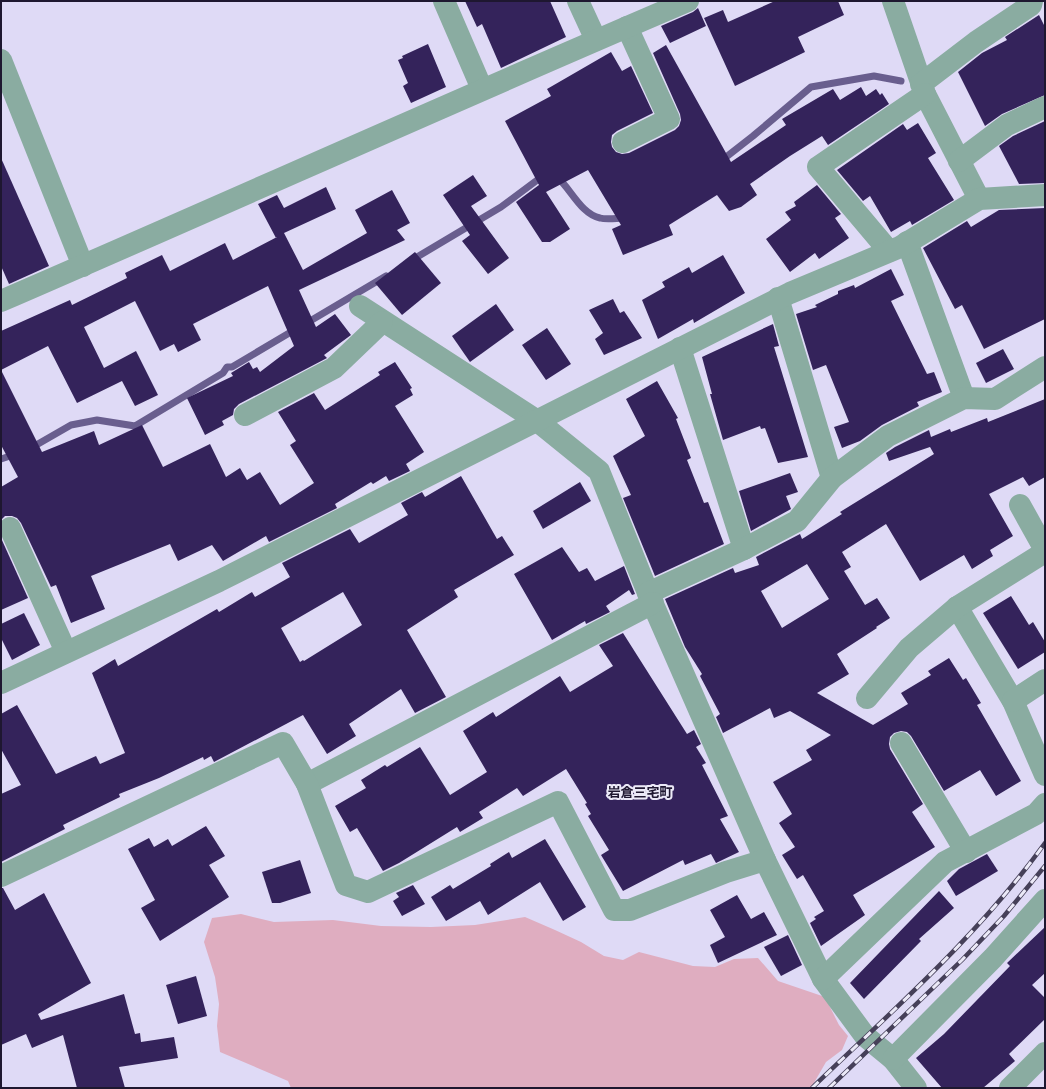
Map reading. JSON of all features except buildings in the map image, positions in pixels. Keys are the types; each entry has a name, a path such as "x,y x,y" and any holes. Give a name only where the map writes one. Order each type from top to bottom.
{"street":[{"path":"444,1 482,89"},
{"path":"578,1 596,40"},
{"path":"1,302 294,174 482,89 688,1"},
{"path":"893,1 923,89 979,199"},
{"path":"964,398 898,247 818,167 923,89 976,42 1031,5 1032,1"},
{"path":"623,142 668,119 627,27"},
{"path":"1,60 83,266"},
{"path":"959,161 1007,125 1045,107"},
{"path":"4,675 66,652 218,581 778,298 898,247 979,199 1045,195"},
{"path":"778,298 832,478"},
{"path":"360,306 382,322 536,420 599,471 650,598 765,860 824,979 866,1036 893,1059 916,1088"},
{"path":"245,416 334,368 382,322"},
{"path":"680,348 744,548"},
{"path":"307,784 650,598 797,521 832,478 888,436 964,398 995,399 1045,367"},
{"path":"867,698 909,648 956,607 1045,551 1020,505"},
{"path":"10,528 66,652"},
{"path":"956,607 1013,701 1045,775"},
{"path":"1013,701 1045,680"},
{"path":"1,876 283,743 307,784 346,885 368,892 558,802 614,910 630,910 726,872 765,860"},
{"path":"902,743 966,852"},
{"path":"824,979 945,862 1036,814 1045,804"},
{"path":"893,1059 993,958 1045,900"},
{"path":"1010,1088 1045,1053"}],"shaded area":[{"path":"241,914 274,922 333,920 381,926 431,927 475,925 525,917 581,942 604,956 623,960 639,952 693,966 715,967 734,959 758,958 778,981 825,997 839,1025 848,1036 842,1050 826,1062 811,1088 291,1088 288,1081 220,1052 217,1026 219,1004 215,977 204,942 212,918"}],"waterway":[{"path":"721,161 811,87 874,76 901,81"},
{"path":"412,260 501,207 544,175"},
{"path":"557,177 587,212 593,216 606,219 625,218"},
{"path":"305,324 386,276"},
{"path":"31,448 71,425 97,420 135,426 223,373 227,367 232,367 296,329"},
{"path":"1,459 16,454"}],"railway":[{"path":"812,1088 934,971 964,940 1019,877 1045,843"},
{"path":"829,1088 962,960 1004,916 1045,866"}],"district":[{"name":"岩倉三宅町","path":"640,792"}]}
